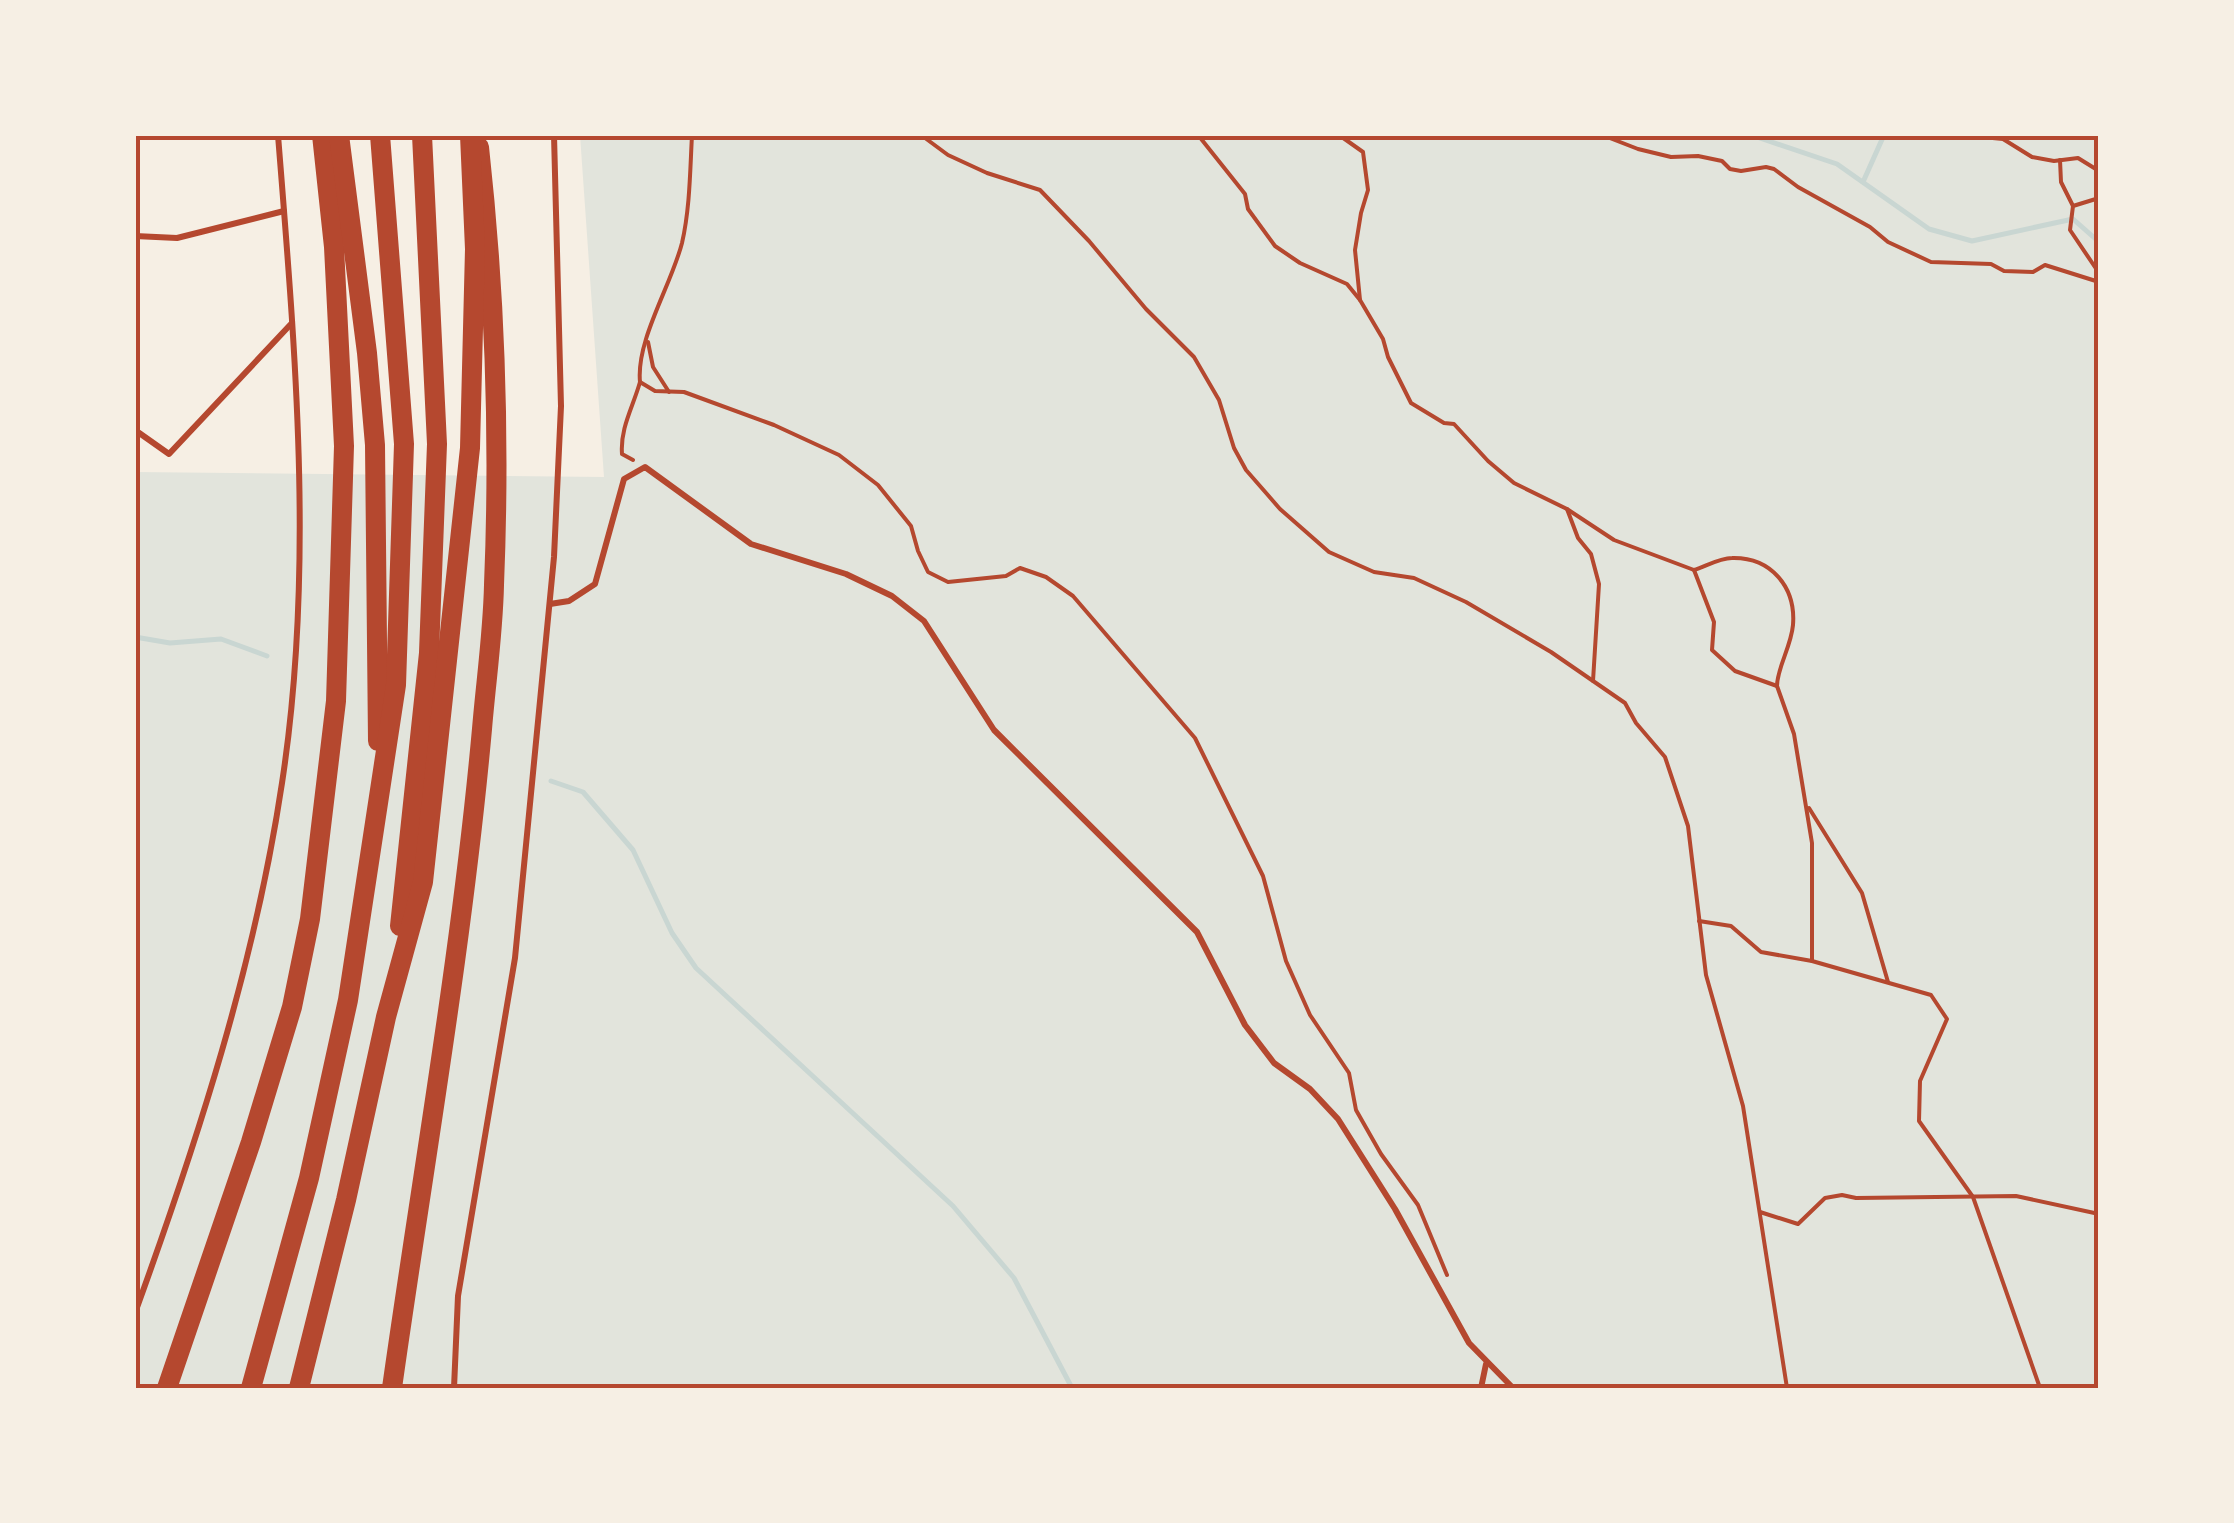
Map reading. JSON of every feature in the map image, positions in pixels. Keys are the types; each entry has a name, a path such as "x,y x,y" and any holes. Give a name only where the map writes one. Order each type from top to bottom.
{"highway":[{"path":"167,1388 256,1126 292,1007 310,919 336,701 344,466 334,247 322,135"},
{"path":"338,135 367,353 374,445 378,544 377,821"},
{"path":"251,1388 310,1178 348,1000 396,686 404,444 380,135"},
{"path":"386,1017 408,873 430,654 437,444 422,135"},
{"path":"299,1388 386,1017 423,882 470,448 474,135"},
{"path":"392,1388 457,956 494,588 496,450 490,246 474,135"}],"lane":[{"path":"135,1313 189,1164 256,918 282,782 296,651 302,492 278,135"},
{"path":"454,1388 458,1296 515,958 550,604 561,406 554,135"},
{"path":"135,236 177,238 284,210"},
{"path":"135,430 168,454 292,323"},
{"path":"550,604 570,601 595,584 624,479 644,467 752,544 846,574 892,596 924,621 994,730 1197,932 1245,1025 1274,1063 1310,1090 1338,1119 1395,1209 1469,1343 1512,1388"},
{"path":"1481,1388 1487,1363"}],"path":[{"path":"644,467 622,454 621,432 630,416 640,382 638,367 682,240 692,135"},
{"path":"921,135 987,173 1040,190 1194,357 1219,400 1234,448 1246,470 1280,510 1328,552 1374,572 1414,578 1466,602 1625,703 1636,723 1665,757 1688,826 1706,975 1743,1106 1787,1388"},
{"path":"1198,135 1246,194 1248,209 1275,246 1300,263 1347,284 1360,300 1383,339 1412,404 1444,423 1454,424 1514,483 1567,508 1614,540 1694,570 1730,557 1762,562 1778,575 1790,592 1794,622 1777,686 1794,734 1812,842 1812,961"},
{"path":"1343,135 1363,152 1368,190 1355,250 1360,300"},
{"path":"1602,135 1671,157 1722,161 1730,169 1741,171 1766,167 1774,170 1870,227 1888,242 1931,262 1990,264 2004,271 2033,272 2045,265 2099,282"},
{"path":"1961,135 2003,139 2032,157 2078,158 2099,170"},
{"path":"2060,160 2061,182 2073,206 2070,230 2099,273"},
{"path":"2073,206 2099,198"},
{"path":"647,340 652,367 669,392"},
{"path":"640,382 655,391 684,392 839,455 878,485 911,526 928,572 948,582 1006,576 1020,568 1046,576 1073,596 1146,678 1195,738 1264,876 1286,961 1310,1016 1349,1073 1356,1110 1418,1206 1448,1272 1442,1294"},
{"path":"1567,508 1578,538 1592,554 1599,584 1593,682"},
{"path":"1694,570 1714,622 1712,650 1735,671 1777,686"},
{"path":"1805,805 1862,893 1888,982"},
{"path":"1700,921 1731,926 1762,952 1812,961 1932,995 1947,1019 1920,1082 1919,1121 1973,1198 2040,1388"},
{"path":"1760,1212 1798,1224 1825,1198 1836,1195 2016,1196 2099,1214"}],"shaded area":[{"path":"580,135 2099,135 2099,1388 135,1388 135,472 604,477"}],"waterway":[{"path":"1751,135 1837,164 1929,229 1972,241 2073,219 2099,242"},
{"path":"1863,182 1884,135"},
{"path":"135,637 170,643 221,639 267,656"},
{"path":"551,781 583,792 633,850 672,933 696,968 953,1206 1014,1278 1072,1388"}]}
